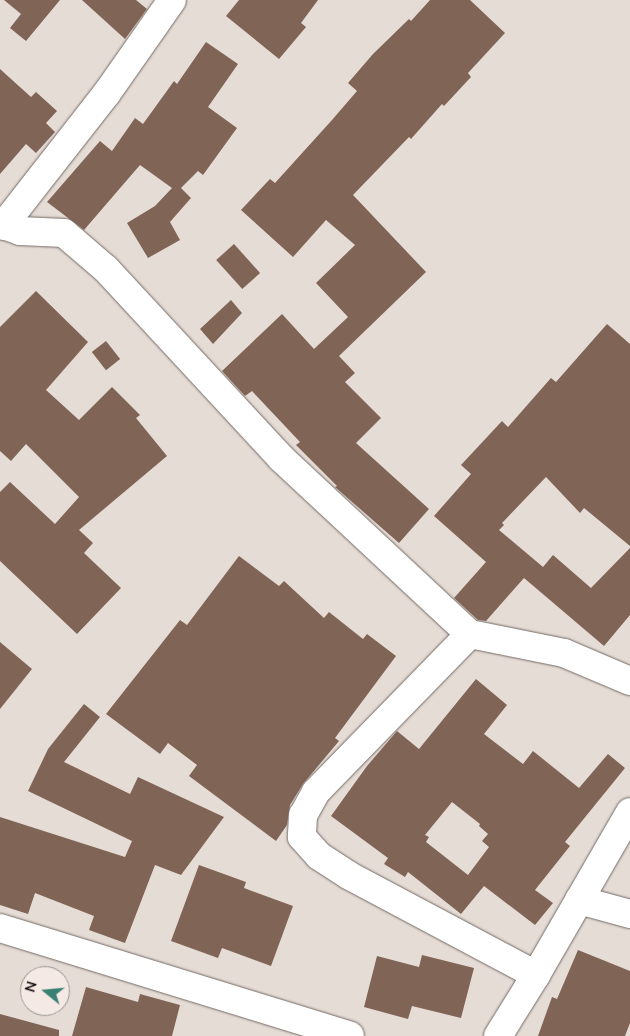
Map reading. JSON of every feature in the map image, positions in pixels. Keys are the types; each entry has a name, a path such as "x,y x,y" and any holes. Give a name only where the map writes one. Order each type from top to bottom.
{"street":[{"path":"6,230 107,93 172,0"},
{"path":"6,230 64,234 106,269 281,458 470,634 564,653 630,681"},
{"path":"470,634 316,792 303,815 302,837 319,856 348,875 536,975"},
{"path":"498,1036 536,975 630,812"},
{"path":"579,900 630,914"},
{"path":"0,928 350,1036"}],"building":[{"path":"4,0 60,0 26,41 10,28 21,14"},
{"path":"82,0 136,0 147,9 125,39"},
{"path":"239,0 318,0 301,23 306,27 279,59 226,16"},
{"path":"430,0 470,0 505,33 468,73 471,77 444,106 442,104 411,139 409,137 353,195 426,272 339,356 355,373 345,382 381,418 356,443 429,509 399,543 335,487 337,486 296,445 300,442 252,391 245,396 222,371 282,314 314,349 348,317 316,283 355,245 326,220 293,257 241,210 270,179 275,183 332,120 357,91 348,83 373,54 409,19 411,21"},
{"path":"206,42 238,64 208,107 237,128 203,175 198,171 181,188 191,198 170,222 180,240 148,258 127,223 155,206 172,188 140,165 84,230 47,202 100,141 112,151 135,118 143,124 174,81 177,84"},
{"path":"0,69 31,97 36,92 57,111 46,123 55,132 36,153 26,144 0,174"},
{"path":"234,244 260,273 242,289 216,260"},
{"path":"36,291 88,342 46,390 79,420 112,387 140,415 136,418 167,456 79,530 93,543 84,553 121,588 77,634 0,561 0,492 10,482 55,524 79,497 26,444 11,461 0,451 0,327"},
{"path":"231,300 242,313 213,344 200,329"},
{"path":"607,324 630,344 630,546 584,508 580,513 546,477 502,523 504,525 499,530 543,567 553,555 591,588 630,548 630,615 604,646 524,578 486,621 478,620 454,598 486,562 434,516 471,474 461,465 502,421 508,427 551,378 556,382"},
{"path":"106,341 120,359 106,370 92,352"},
{"path":"239,556 279,586 284,581 324,618 329,612 363,639 367,634 396,656 335,738 339,741 303,784 290,805 287,825 276,841 189,776 197,765 168,743 160,754 106,714 180,620 187,625"},
{"path":"0,642 32,669 0,709"},
{"path":"476,679 507,705 484,734 523,764 533,751 579,788 608,754 625,768 565,842 570,846 535,890 553,903 535,925 484,886 461,914 408,872 405,877 384,864 388,858 331,816 367,766 397,731 419,749","holes":["452,802 480,824 479,826 488,834 482,841 489,847 468,875 426,842 429,837 425,835"]},
{"path":"84,704 100,717 64,762 130,794 138,777 224,817 181,875 155,865 125,943 89,930 94,916 35,893 28,914 0,905 0,817 125,857 132,841 28,791 48,749"},
{"path":"199,865 246,882 244,888 293,906 271,966 222,948 218,958 171,941"},
{"path":"578,950 630,971 630,1023 625,1036 538,1036 552,997 557,999"},
{"path":"422,955 474,968 461,1018 412,1006 408,1019 364,1007 377,956 419,967"},
{"path":"86,987 138,1002 140,994 180,1005 172,1036 72,1036"},
{"path":"0,1014 59,1030 59,1036 0,1036"}]}
